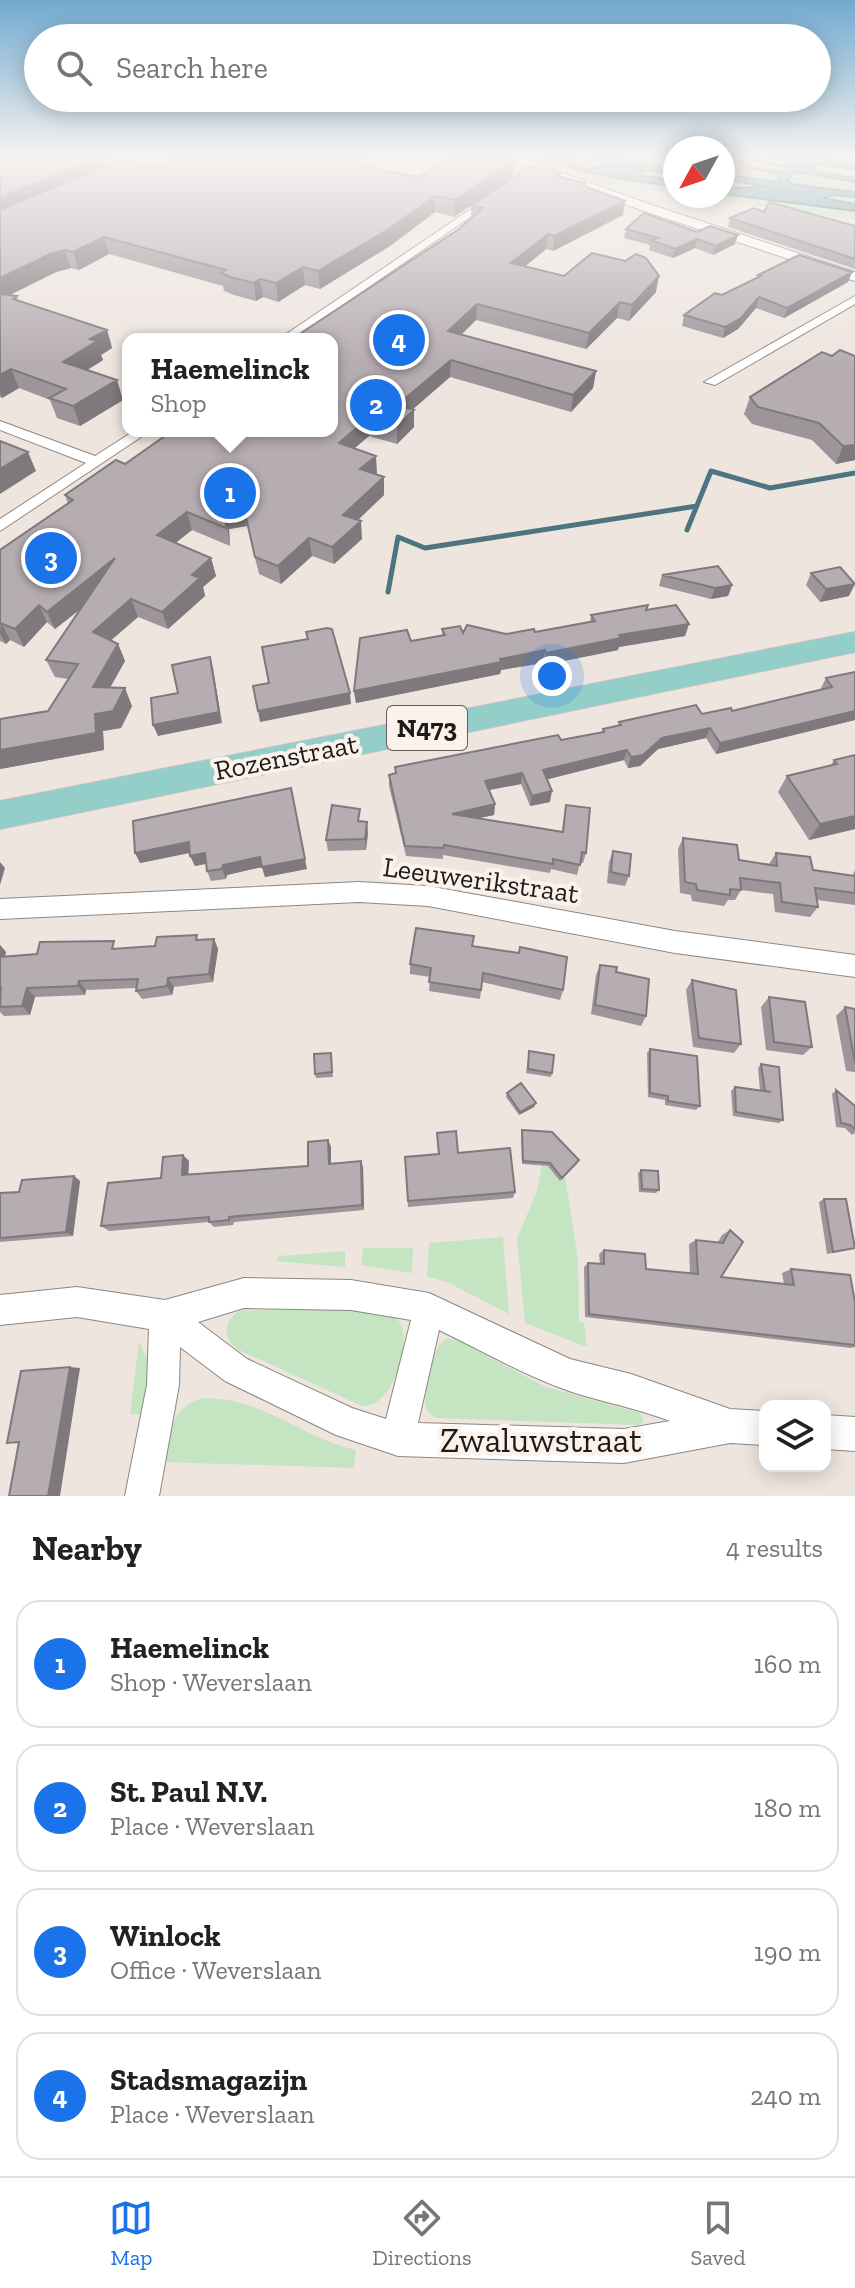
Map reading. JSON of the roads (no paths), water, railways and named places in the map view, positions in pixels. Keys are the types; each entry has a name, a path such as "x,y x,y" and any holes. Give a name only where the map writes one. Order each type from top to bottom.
{"main road":[{"name":"Rozenstraat","path":"0,815 855,642"}],"street":[{"path":"294,333 451,226"},
{"path":"704,226 855,277"},
{"path":"710,382 855,299"},
{"path":"0,425 97,462"},
{"path":"0,526 134,437"},
{"name":"Leeuwerikstraat","path":"0,909 359,892 428,896 675,942 855,966"},
{"name":"Zwaluwstraat","path":"0,1310 77,1302 165,1316 244,1293 351,1295 429,1308 570,1375 631,1390 730,1426"},
{"name":"Zwaluwstraat","path":"398,1439 429,1308"},
{"path":"142,1496 163,1385 165,1316"},
{"name":"Zwaluwstraat","path":"165,1316 236,1370 348,1423 398,1439 624,1446 730,1426 759,1428"},
{"path":"831,1432 855,1434"}],"waterway":[{"path":"697,506 711,471 770,488 855,473"},
{"path":"388,592 398,537 425,548 697,506"},
{"path":"687,530 697,506"}],"place":[{"name":"Stadsmagazijn","path":"399,340"},
{"name":"St. Paul N.V.","path":"376,405"},
{"name":"Haemelinck","path":"230,493"},
{"name":"Winlock","path":"51,558"}]}
